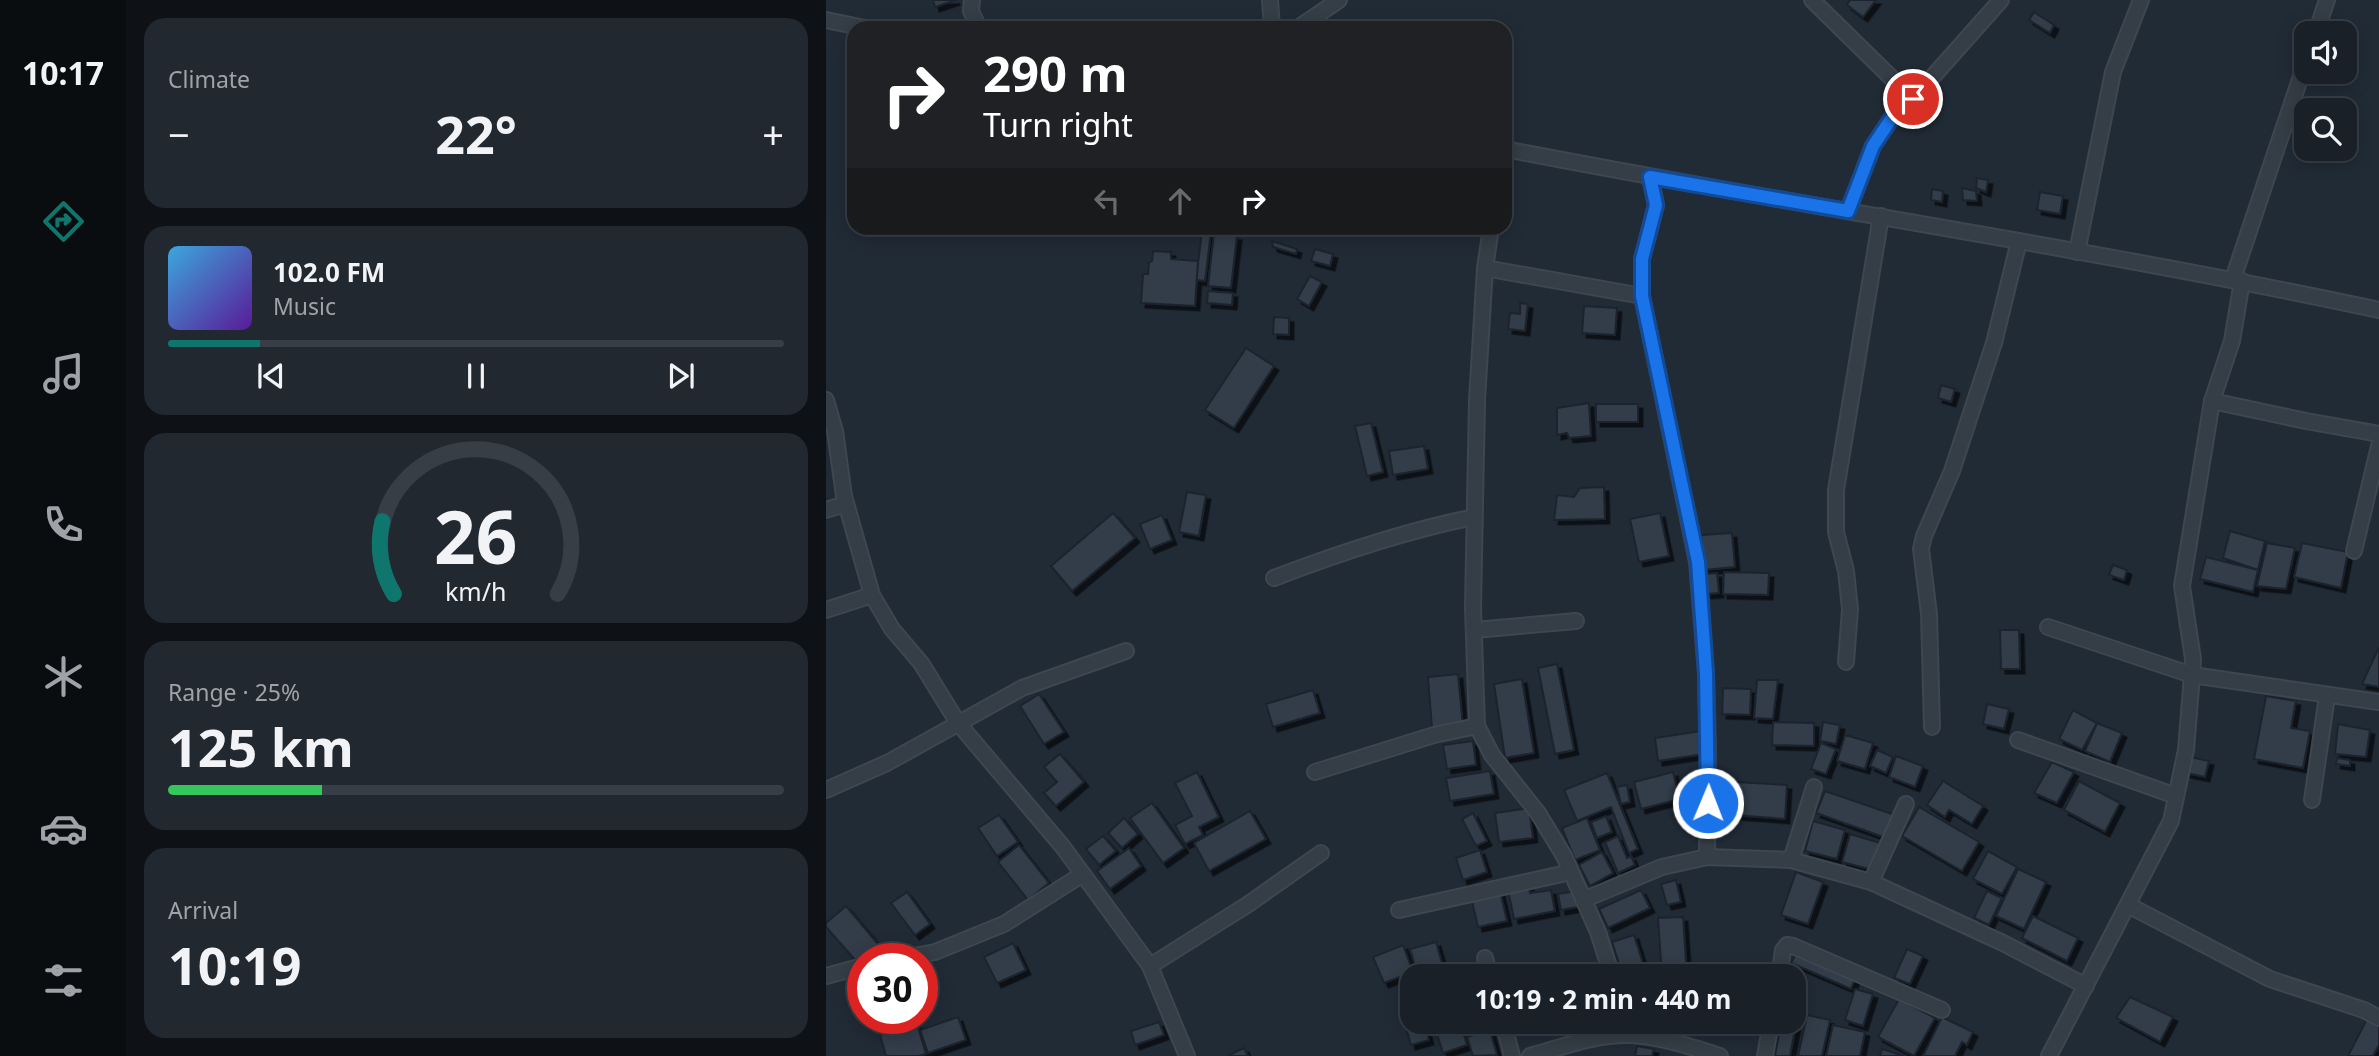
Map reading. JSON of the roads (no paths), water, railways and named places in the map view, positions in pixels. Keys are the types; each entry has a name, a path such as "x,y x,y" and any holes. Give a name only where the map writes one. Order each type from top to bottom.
{"street":[{"path":"972,0 971,11 976,21"},
{"path":"1270,0 1272,21"},
{"path":"1308,21 1339,0"},
{"path":"1812,0 1913,99"},
{"path":"1848,211 1873,146 1891,119 1913,99 2001,0"},
{"path":"2077,252 2113,72 2141,0"},
{"path":"2320,21 2328,0"},
{"path":"826,20 847,24"},
{"path":"2049,1056 2171,821 2186,750 2193,659 2182,586 2212,401 2232,341 2238,280 2299,84"},
{"path":"1512,150 2238,280 2379,310"},
{"path":"1650,177 1656,205 1642,259 1642,296 1698,562 1706,673 1707,857"},
{"path":"1846,662 1850,609 1846,570 1836,532 1836,490 1881,216"},
{"path":"1490,235 1485,268 1477,400 1474,517 1477,726 1492,755 1538,813 1571,872 1598,932 1608,964"},
{"path":"1932,727 1929,614 1922,549 1924,536 1951,471 1994,343 2019,241"},
{"path":"1485,268 1642,296"},
{"path":"826,400 835,431 846,504 872,595 892,629 921,663 958,723 1063,847 1150,966 1187,1056"},
{"path":"2212,401 2379,434"},
{"path":"2354,551 2379,446"},
{"path":"826,510 846,504"},
{"path":"1274,578 1343,552 1408,532 1474,517"},
{"path":"826,610 872,595"},
{"path":"1474,630 1576,621"},
{"path":"2048,627 2192,675 2379,702"},
{"path":"826,790 887,763 1022,688 1126,651"},
{"path":"2312,800 2328,696"},
{"path":"1315,772 1434,735 1477,726"},
{"path":"2018,740 2176,796"},
{"path":"1791,860 1814,787"},
{"path":"1871,882 1906,804"},
{"path":"1150,966 1247,905 1321,853"},
{"path":"1583,900 1662,867 1707,857 1791,860 1871,882 2003,943 2086,986"},
{"path":"1399,910 1571,872"},
{"path":"938,951 1004,924 1083,874"},
{"path":"2128,905 2270,979 2364,1010 2379,1018"},
{"path":"1781,964 1783,950 1787,945 1793,946 1942,1010"},
{"path":"1485,958 1487,964"},
{"path":"826,976 847,970"},
{"path":"1506,1034 1512,1056"},
{"path":"1530,1056 1610,1034"},
{"path":"1644,1034 1720,1056"},
{"path":"1765,1056 1769,1034"}]}
